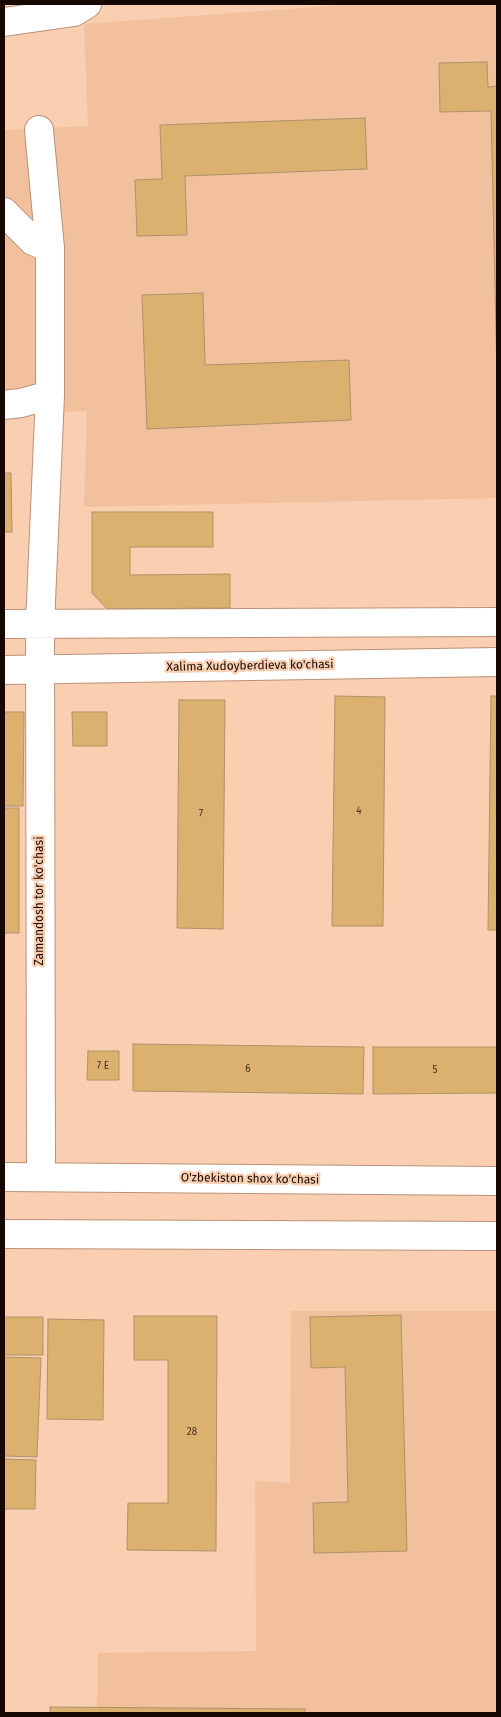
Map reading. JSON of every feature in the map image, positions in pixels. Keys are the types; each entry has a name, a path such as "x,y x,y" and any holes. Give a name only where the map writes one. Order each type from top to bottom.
{"street":[{"path":"4,22 58,9 74,12 87,4"},
{"name":"Zamandosh tor ko'chasi","path":"39,130 50,248 50,395 39,669 41,1177"},
{"path":"4,212 33,241 50,248"},
{"path":"4,405 50,395"},
{"path":"4,624 497,622"},
{"name":"Xalima Xudoyberdieva ko'chasi","path":"4,670 497,662"},
{"name":"O'zbekiston shox ko'chasi","path":"4,1178 497,1181"},
{"path":"4,1234 497,1236"}],"shaded area":[{"path":"356,4 497,4 497,498 84,507 87,411 4,415 4,130 88,126 84,24"},
{"path":"291,1311 497,1311 497,1713 50,1713 50,1707 97,1707 98,1653 256,1651 255,1481 290,1483"}],"building":[{"path":"487,62 488,87 497,86 497,376 491,111 440,112 439,63"},
{"path":"365,118 367,169 185,176 187,235 137,236 135,180 162,179 160,125"},
{"path":"203,293 205,365 349,360 351,420 147,429 142,295"},
{"path":"4,473 11,473 12,532 4,532"},
{"path":"92,512 213,512 213,547 130,547 130,575 230,574 230,608 107,609 92,593"},
{"path":"335,696 385,697 383,926 332,926"},
{"path":"491,696 497,696 497,930 488,930"},
{"path":"179,700 225,700 223,929 177,928"},
{"path":"4,712 24,712 23,806 4,806"},
{"path":"72,712 107,712 107,746 73,746"},
{"path":"4,808 19,808 19,933 4,933"},
{"path":"133,1044 364,1047 363,1094 133,1091"},
{"path":"373,1047 497,1047 497,1093 373,1094"},
{"path":"88,1051 119,1051 119,1080 87,1080"},
{"path":"401,1315 407,1551 314,1553 313,1503 348,1502 345,1367 311,1368 310,1317"},
{"path":"134,1316 217,1316 216,1551 127,1550 128,1503 168,1503 168,1360 134,1360"},
{"path":"4,1317 43,1317 43,1355 4,1355"},
{"path":"48,1319 104,1320 103,1420 47,1419"},
{"path":"4,1357 41,1358 37,1457 4,1456"},
{"path":"4,1459 36,1460 35,1509 4,1509"},
{"path":"50,1707 305,1709 305,1713 50,1713"}]}
